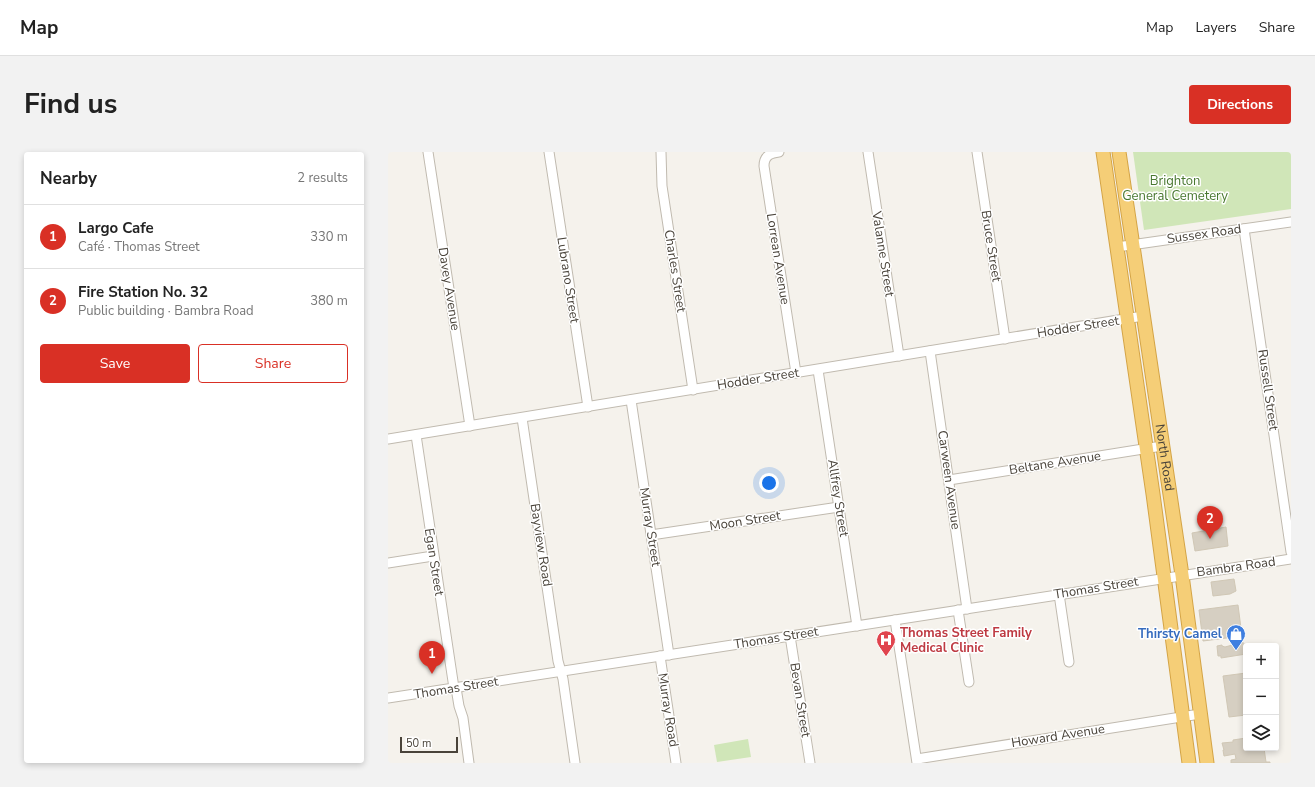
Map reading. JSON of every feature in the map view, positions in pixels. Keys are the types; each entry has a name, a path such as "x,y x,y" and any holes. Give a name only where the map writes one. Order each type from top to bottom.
{"highway":[{"name":"North Road","path":"1103,152 1189,763"},
{"name":"North Road","path":"1119,152 1182,575 1207,763"},
{"path":"1154,508 1171,506"}],"street":[{"name":"Davey Avenue","path":"428,152 470,426"},
{"name":"Lubrano Street","path":"549,152 588,407"},
{"name":"Charles Street","path":"661,152 662,186 693,390"},
{"name":"Lorrean Avenue","path":"777,152 768,155 764,161 764,166 796,373"},
{"name":"Valanne Street","path":"868,152 899,356"},
{"name":"Bruce Street","path":"977,152 1005,339"},
{"name":"Sussex Road","path":"1117,246 1291,222"},
{"name":"Russell Street","path":"1244,229 1291,552"},
{"name":"Hodder Street","path":"388,439 1143,316"},
{"name":"Carween Avenue","path":"930,351 949,480 968,682"},
{"name":"Allfrey Street","path":"818,370 857,626"},
{"name":"Murray Street","path":"631,400 669,654"},
{"name":"Bayview Road","path":"522,418 558,661 563,679 575,763"},
{"name":"Egan Street","path":"416,435 434,556 457,688 464,705 463,718 469,763"},
{"name":"Beltane Avenue","path":"949,480 1162,446"},
{"name":"Moon Street","path":"651,535 839,507"},
{"path":"388,563 434,556"},
{"name":"Bambra Road","path":"1164,578 1291,559"},
{"name":"Thomas Street","path":"388,698 1164,578"},
{"path":"1060,594 1069,662"},
{"path":"895,620 917,761"},
{"name":"Bevan Street","path":"790,636 810,763"},
{"name":"Murray Road","path":"660,656 676,763"},
{"name":"Howard Avenue","path":"917,761 1200,714"}],"green space":[{"name":"Brighton General Cemetery","path":"1133,152 1291,152 1291,209 1144,230"},
{"path":"748,739 751,757 717,762 714,745"}],"building":[{"path":"1226,527 1228,546 1195,551 1192,533"},
{"path":"1234,579 1236,591 1230,594 1213,596 1211,582"},
{"path":"1238,605 1242,636 1203,641 1199,610"},
{"path":"1243,642 1243,654 1221,658 1221,656 1218,656 1217,646 1222,645 1225,647"},
{"path":"1243,673 1243,715 1229,717 1223,676"},
{"path":"1243,738 1243,751 1264,751 1266,762 1270,763 1231,763 1231,760 1236,759 1235,754 1224,756 1222,743 1233,742 1233,740"}],"place":[{"name":"Fire Station No. 32","path":"1210,539"},
{"name":"Thirsty Camel","path":"1236,651"},
{"name":"Thomas Street Family Medical Clinic","path":"886,657"},
{"name":"Largo Cafe","path":"432,674"}]}
